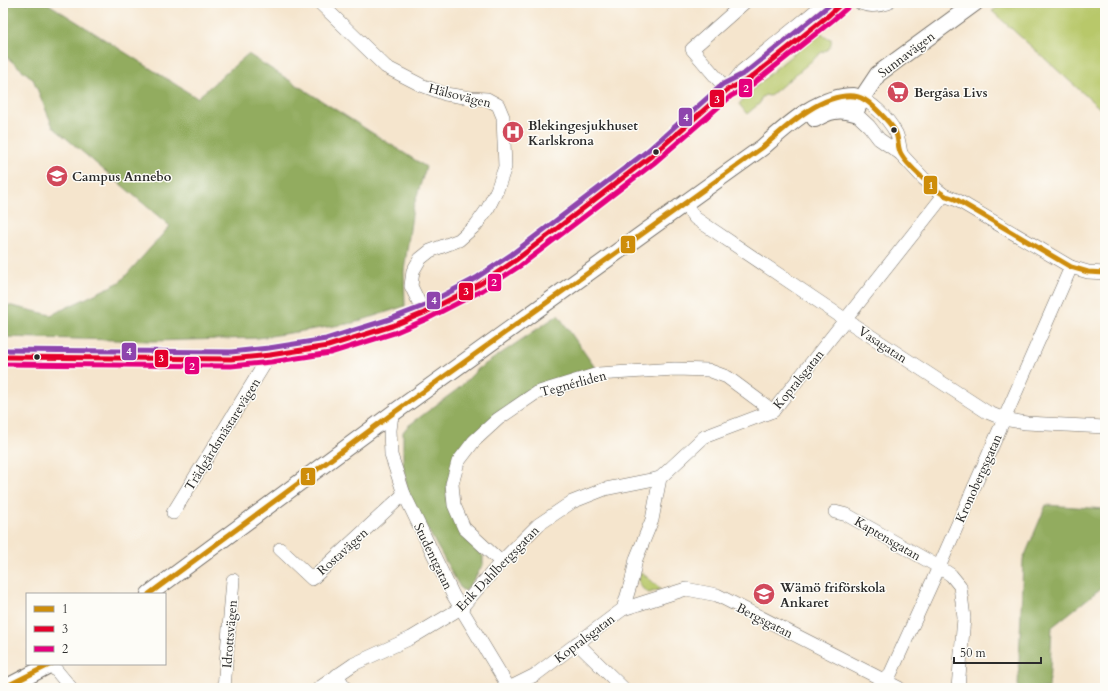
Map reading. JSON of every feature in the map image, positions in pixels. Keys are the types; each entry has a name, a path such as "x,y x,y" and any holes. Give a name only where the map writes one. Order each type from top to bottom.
{"main road":[{"name":"Sunnavägen","path":"857,102 878,74 975,3"},
{"path":"149,593 392,414 684,204 762,146 787,125 821,104 844,96 857,102"},
{"path":"3,688 49,665"}],"street":[{"name":"Hälsovägen","path":"320,3 386,67 420,85 445,94 486,99 498,105 503,117 505,167 497,190 488,208 476,225 458,240 430,251 420,259 413,271 412,286 424,313"},
{"path":"727,90 692,49 744,3"},
{"path":"3,357 231,359 270,355 328,346 356,338 424,313 480,284 516,260 650,157 727,90 742,71 825,3"},
{"path":"727,90 749,79 842,3"},
{"path":"860,3 871,6 880,6 888,3"},
{"path":"857,102 879,139 901,154 924,179 944,195 957,200 1071,267 1088,272 1105,273"},
{"name":"Kopralsgatan","path":"509,688 535,675 623,609 636,559 652,520 660,478 704,437 773,411 944,195"},
{"name":"Vasagatan","path":"684,204 695,218 846,320 987,412 1004,419 1026,423 1105,427"},
{"name":"Kronobergsgatan","path":"885,685 939,568 1071,267"},
{"name":"Trädgårdsmästarevägen","path":"173,513 270,355"},
{"name":"Tegnérliden","path":"501,562 464,528 454,505 452,484 458,462 474,441 498,419 536,392 598,374 675,369 708,370 727,377 773,411"},
{"name":"Studentgatan","path":"392,414 390,430 391,455 404,494 453,595 509,688"},
{"name":"Erik Dahlbergsgatan","path":"319,688 354,664 411,638 461,608 501,562 538,526 572,502 605,490 660,478"},
{"name":"Rostavägen","path":"280,549 312,579 404,494"},
{"name":"Kaptensgatan","path":"835,512 847,515 951,575 960,586 964,618 958,688"},
{"name":"Idrottsvägen","path":"224,688 232,580"},
{"name":"Bergsgatan","path":"623,609 686,589 717,595 885,685 899,688"},
{"path":"578,643 623,688"},
{"path":"52,665 71,688"},
{"path":"337,675 345,688"}],"green space":[{"path":"3,3 47,3 197,98 248,54 426,167 413,208 404,271 405,306 353,323 258,338 153,341 3,337 3,304 51,315 120,282 170,226 53,127 33,79 3,54"},
{"path":"1005,3 1105,3 1105,113 992,11"},
{"path":"821,33 825,37 831,39 830,47 770,96 765,95 761,98 760,103 747,114 739,104 748,94 768,75"},
{"path":"558,315 596,369 496,414 447,483 447,503 459,530 483,556 483,565 466,591 461,589 408,494 403,465 403,432 408,426 459,388 478,369"},
{"path":"1046,505 1105,509 1105,585 1052,627 1049,688 1018,688 1023,560"},
{"path":"641,572 661,589 649,593 643,589 639,582"}],"transit line":[{"name":"4","path":"3,350 231,352 326,339 390,319 421,307 476,278 512,254 646,152 723,84 745,73 832,3"},
{"name":"3","path":"3,357 231,359 270,355 328,346 392,326 424,313 480,284 516,260 650,157 727,90 749,79 842,3"},
{"name":"2","path":"3,364 231,366 271,362 330,353 394,333 427,319 483,290 520,266 654,163 731,96 753,84 847,8"},
{"name":"1","path":"150,593 392,414 763,147 793,121 829,100 854,96 871,104 892,126 904,159 921,177 941,193 957,200 1071,267 1088,272 1105,273"},
{"name":"1","path":"3,688 49,665"}],"place":[{"name":"Bergåsa Livs","path":"898,92"},
{"name":"Blekingesjukhuset Karlskrona","path":"513,132"},
{"name":"Campus Annebo","path":"57,176"},
{"name":"Wämö friförskola Ankaret","path":"764,594"}]}
